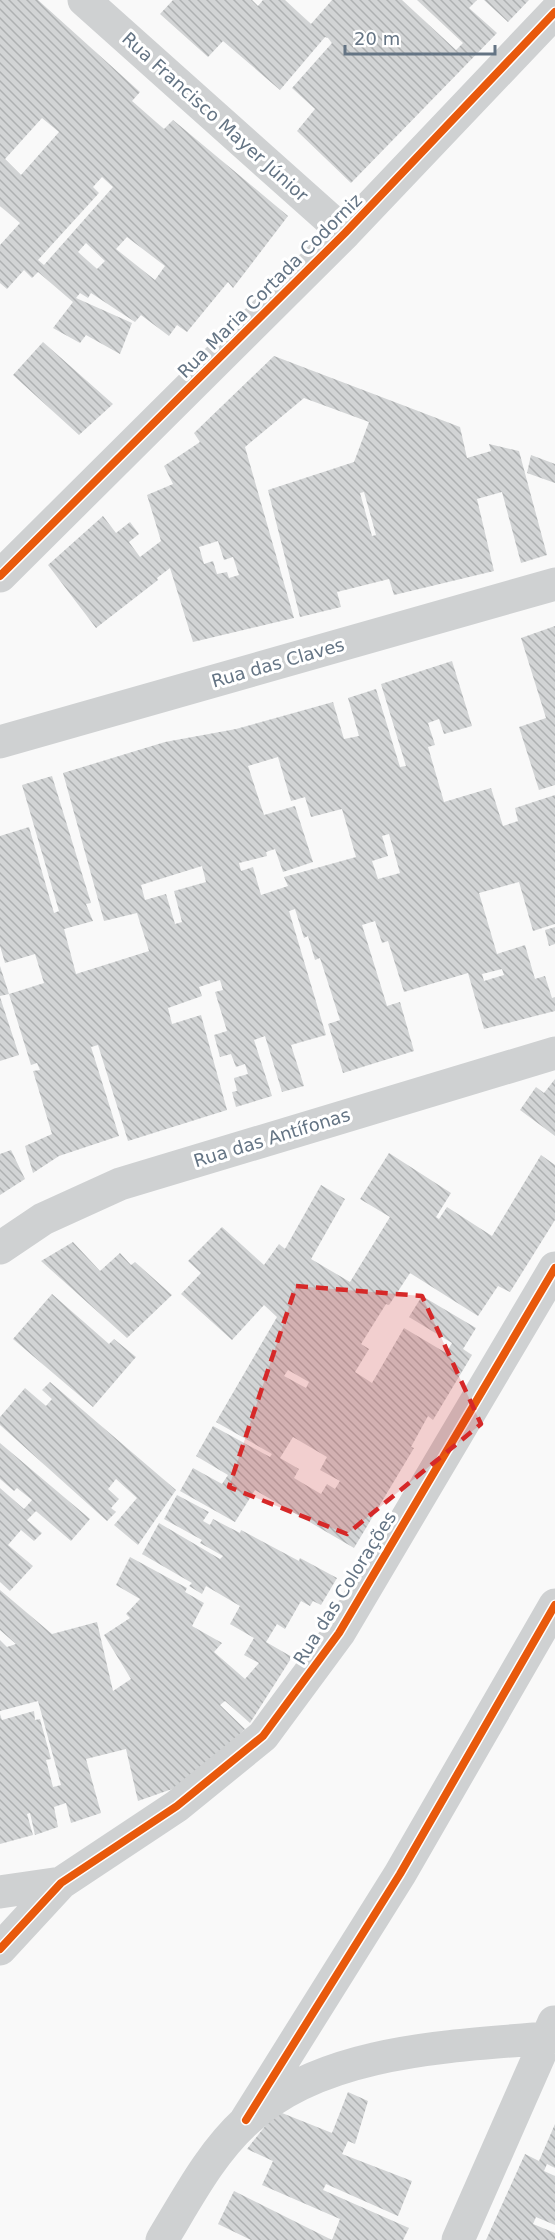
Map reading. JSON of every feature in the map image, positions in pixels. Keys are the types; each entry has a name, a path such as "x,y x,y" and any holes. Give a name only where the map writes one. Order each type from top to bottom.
{"street":[{"name":"Rua Francisco Mayer Júnior","path":"84,0 345,233"},
{"name":"Rua Maria Cortada Codorniz","path":"0,576 345,233 555,12"},
{"name":"Rua das Claves","path":"0,742 555,584"},
{"name":"Rua das Antífonas","path":"0,1248 43,1219 120,1184 555,1053"},
{"name":"Rua das Colorações","path":"61,1883 177,1806 263,1736 339,1633 555,1268"},
{"path":"162,2240 217,2153 246,2120 400,1874 555,1605"},
{"path":"0,1892 61,1883"},
{"path":"0,1949 61,1883"},
{"path":"246,2120 285,2092 325,2073 378,2059 551,2029"},
{"path":"458,2240 551,2029"}],"highlighted area":[{"path":"296,1286 422,1296 481,1424 347,1534 229,1487"}],"building":[{"path":"0,0 38,0 140,92 132,101 164,129 173,120 288,216 233,288 228,282 187,332 177,325 169,336 141,315 135,322 91,293 88,298 80,293 76,298 132,323 120,354 86,335 80,343 53,328 73,302 38,272 32,278 24,270 7,289 0,283 0,245 20,223 0,206","holes":["42,118 59,132 21,175 5,159","102,177 113,187 44,265 38,260 99,193 93,187","127,237 165,266 155,280 116,249","86,243 105,261 97,269 78,252"]},
{"path":"173,0 252,0 258,6 263,0 285,0 311,24 332,0 402,0 456,50 463,43 417,0 477,0 469,8 497,33 351,183 297,131 315,109 292,88 332,43 328,38 325,37 280,90 223,41 208,57 160,14"},
{"path":"484,0 529,0 508,22"},
{"path":"43,342 113,404 79,435 13,375"},
{"path":"274,356 460,427 467,458 491,451 489,444 519,451 547,555 521,563 502,492 477,499 494,571 394,595 389,579 337,592 341,607 300,617 268,490 354,462 369,422 304,398 245,447 294,618 193,642 170,568 96,628 48,565 103,516 116,533 130,522 139,534 129,542 140,557 161,541 147,495 173,484 164,466 200,442 194,433","holes":["364,492 376,535 372,536 360,493","218,541 224,560 233,557 239,575 229,578 227,572 217,574 213,561 204,564 199,547"]},
{"path":"531,455 555,464 555,483 527,473"},
{"path":"555,626 555,785 539,790 519,727 546,718 521,638"},
{"path":"452,661 472,726 444,734 439,719 428,723 435,745 428,747 444,802 491,788 503,826 518,821 515,808 555,795 555,924 533,931 519,882 479,893 497,954 525,945 535,979 545,976 552,998 555,997 555,1011 484,1029 468,973 404,992 388,941 382,943 375,921 362,925 387,1006 400,1002 414,1051 343,1073 328,1024 340,1020 320,958 315,960 308,936 304,938 295,909 289,911 326,1035 291,1045 304,1086 282,1092 265,1036 254,1040 272,1096 236,1107 232,1092 237,1091 234,1078 248,1074 245,1064 236,1067 231,1054 220,1057 214,1035 227,1031 215,992 223,990 220,980 199,987 202,996 168,1008 172,1024 201,1015 227,1110 128,1141 98,1045 91,1047 119,1136 59,1156 33,1173 25,1146 52,1134 33,1071 40,1070 37,1063 31,1065 9,994 44,983 35,954 5,963 0,946 0,836 29,827 54,913 59,911 22,785 52,776 91,903 86,904 93,921 64,929 76,974 149,951 137,913 104,921 63,773 165,742 236,729 333,702 344,739 359,736 348,698 376,689 400,767 406,766 381,684","holes":["278,757 291,801 305,797 311,817 342,809 356,857 284,877 288,886 261,895 253,867 241,871 239,863 267,856 266,852 275,849 283,872 313,862 295,806 264,815 248,766","389,834 400,873 378,879 372,861 388,856 382,836","202,866 206,882 174,891 182,922 175,924 166,894 145,900 141,885","502,969 504,975 484,981 482,974"]},
{"path":"555,927 555,944 549,946 545,930"},
{"path":"0,966 9,994 0,996"},
{"path":"0,997 19,1055 0,1061"},
{"path":"555,1079 555,1136 520,1110 536,1087 544,1093"},
{"path":"11,1150 25,1179 0,1195 0,1154"},
{"path":"389,1153 451,1193 436,1217 439,1219 447,1207 492,1236 541,1155 555,1165 555,1220 510,1292 498,1286 478,1316 410,1273 389,1305 386,1304 361,1344 369,1349 355,1372 372,1383 404,1328 446,1353 452,1343 409,1317 422,1296 476,1328 463,1349 472,1355 433,1420 428,1416 411,1447 414,1448 354,1548 255,1490 235,1522 180,1491 193,1468 222,1484 228,1475 196,1456 213,1426 270,1457 272,1454 216,1422 277,1317 264,1305 232,1340 181,1294 201,1273 188,1261 222,1227 264,1265 279,1244 285,1249 321,1185 345,1199 311,1259 350,1282 390,1217 360,1199","holes":["288,1370 309,1382 306,1388 284,1376","293,1437 327,1457 320,1470 340,1481 335,1489 327,1484 321,1494 294,1478 299,1469 280,1458"]},
{"path":"73,1242 100,1271 120,1253 131,1265 135,1262 172,1295 127,1338 41,1261"},
{"path":"52,1294 109,1344 114,1339 136,1357 93,1407 13,1339"},
{"path":"50,1382 176,1490 138,1545 114,1525 137,1498 116,1479 108,1489 119,1499 111,1508 116,1512 107,1521 0,1425 0,1417 25,1388 46,1406 52,1399 42,1390"},
{"path":"0,1443 90,1519 71,1541 36,1511 27,1520 42,1533 34,1541 21,1530 8,1545 33,1566 10,1591 0,1582 0,1488 24,1509 32,1500 17,1488 14,1491 0,1479"},
{"path":"177,1495 209,1512 203,1521 210,1525 213,1519 240,1533 241,1530 337,1578 321,1605 313,1601 310,1606 301,1601 285,1629 277,1624 266,1642 292,1657 250,1723 225,1701 220,1705 245,1729 195,1781 138,1801 126,1749 86,1759 101,1813 71,1823 66,1803 54,1807 58,1827 35,1835 30,1813 27,1814 33,1835 0,1844 0,1714 2,1720 34,1711 35,1720 40,1719 51,1759 46,1760 53,1787 61,1785 38,1701 0,1711 0,1640 7,1647 16,1644 0,1630 0,1590 52,1634 97,1622 113,1691 131,1679 104,1635 130,1618 126,1614 140,1599 116,1585 130,1557 187,1588 185,1592 204,1603 192,1626 222,1643 214,1652 245,1679 259,1663 244,1655 254,1638 230,1624 240,1606 206,1586 202,1594 189,1586 192,1583 142,1554 159,1523 220,1559 223,1556 200,1543 202,1540 164,1519"},
{"path":"348,2092 368,2101 355,2144 348,2141 342,2154 412,2181 398,2216 326,2184 323,2190 409,2228 403,2240 332,2240 340,2219 262,2185 273,2161 247,2149 277,2111 332,2133"},
{"path":"555,2124 555,2168 547,2164 544,2171 555,2176 555,2225 536,2217 533,2224 555,2233 555,2240 486,2240 525,2154 539,2161"},
{"path":"234,2191 332,2240 251,2240 218,2224"}],"cycle path":[{"path":"0,576 345,233 555,12"},
{"path":"0,1949 61,1883 177,1806 263,1736 339,1633 555,1268"},
{"path":"246,2120 400,1874 555,1605"}]}
